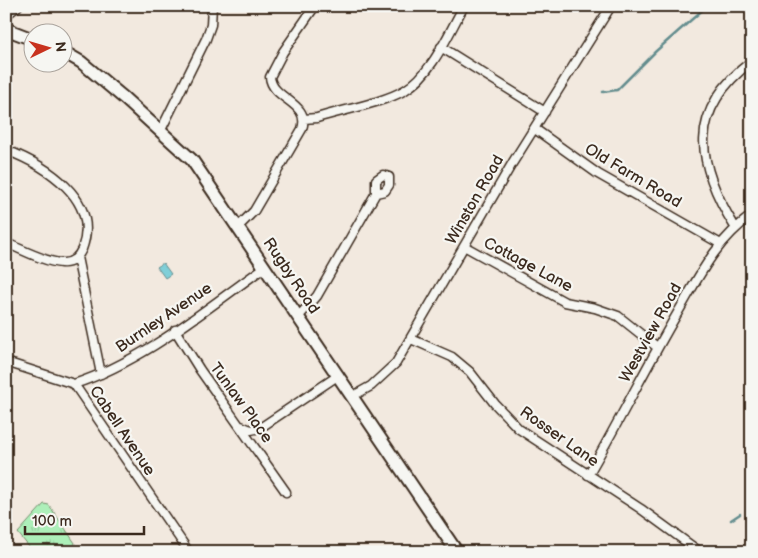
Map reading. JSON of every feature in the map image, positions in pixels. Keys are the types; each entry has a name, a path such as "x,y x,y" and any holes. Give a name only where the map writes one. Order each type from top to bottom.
{"street":[{"path":"6,15 18,6"},
{"path":"161,130 202,46 210,24 212,6"},
{"path":"238,227 254,211 302,129 304,119 301,110 273,87 270,77 283,52 315,6"},
{"path":"304,119 317,118 404,90 422,74 441,47 464,6"},
{"name":"Winston Road","path":"353,396 384,375 396,363 464,246 611,6"},
{"path":"6,29 22,35"},
{"path":"441,47 545,112"},
{"name":"Rugby Road","path":"72,57 161,130 192,160 457,552"},
{"path":"735,227 723,208 709,176 703,155 704,138 718,97 738,72 752,61"},
{"name":"Old Farm Road","path":"535,129 598,174 720,243"},
{"path":"6,150 24,157 49,172 76,198 84,214 86,224 84,244 77,257 72,261 60,263 6,244"},
{"path":"299,316 317,296 376,193"},
{"name":"Westview Road","path":"588,475 657,347 720,243 735,227 752,215"},
{"name":"Cottage Lane","path":"464,246 565,302 595,308 618,316 657,347"},
{"path":"77,257 101,374"},
{"name":"Burnley Avenue","path":"74,384 101,374 149,347 265,267"},
{"name":"Tunlaw Place","path":"175,330 205,378 241,426 286,492"},
{"name":"Rosser Lane","path":"411,339 439,350 458,362 470,372 495,404 519,429 700,552"},
{"name":"Cabell Avenue","path":"6,362 74,384 189,552"},
{"path":"241,426 251,430 260,428 339,375"}],"green space":[{"path":"44,504 49,505 75,543 73,549 63,552 33,552 18,533"}],"water":[{"path":"163,263 171,274 165,278 157,267"}],"waterway":[{"path":"603,92 617,90 656,51 707,6"},
{"path":"731,520 740,514"}]}
